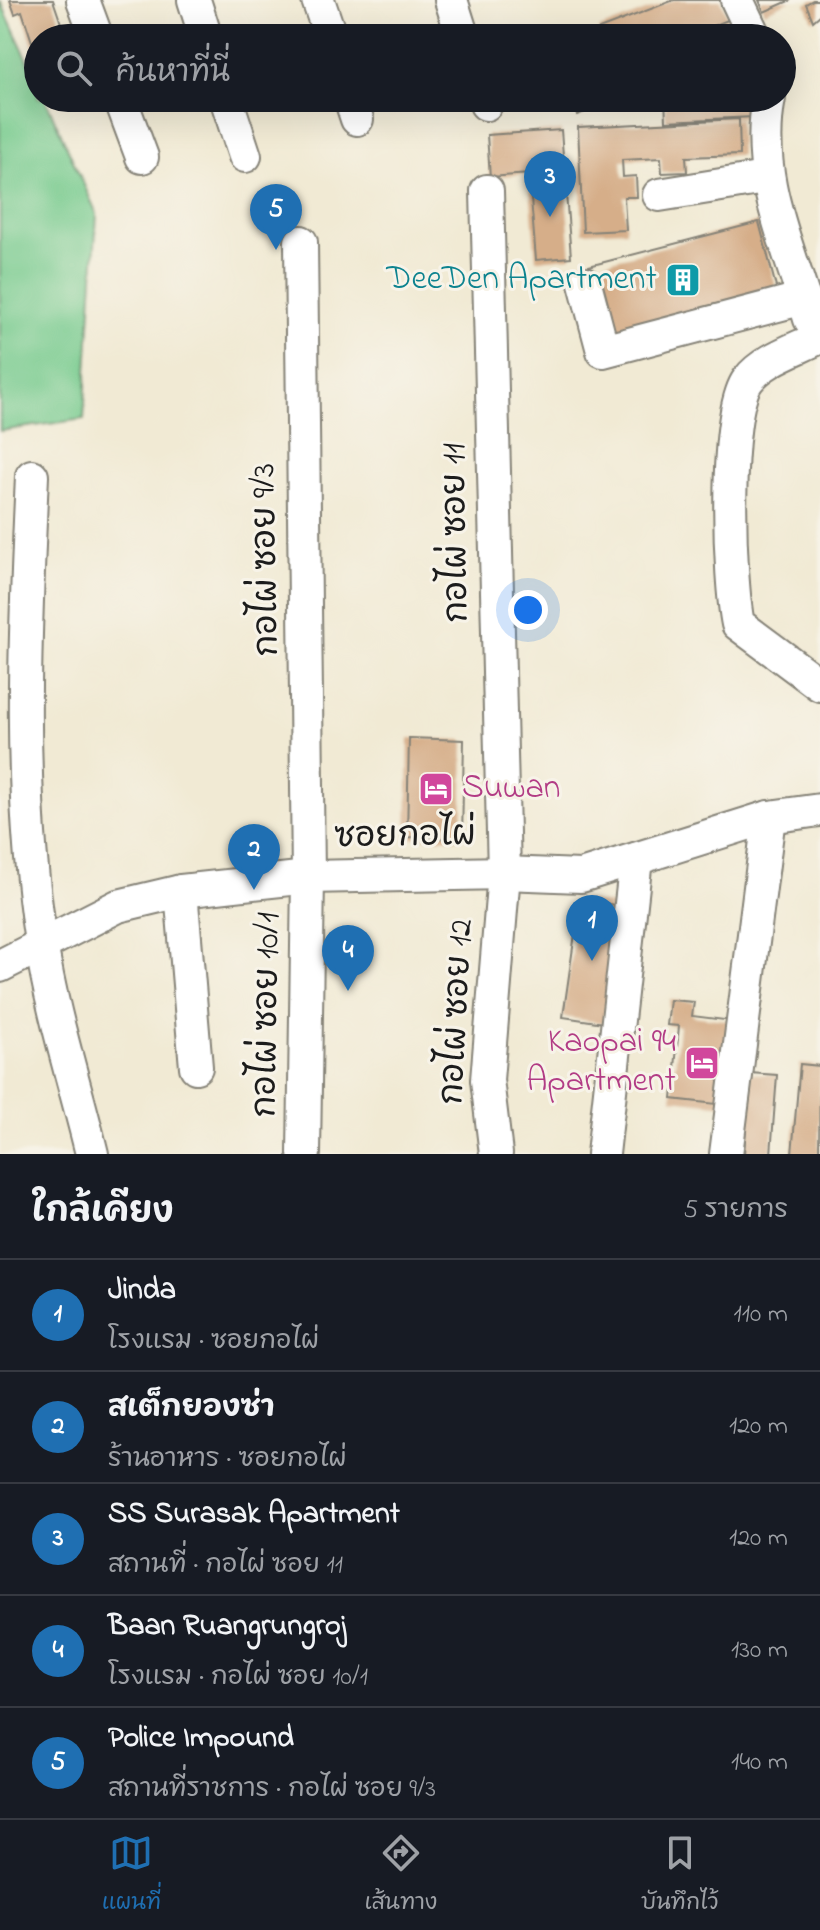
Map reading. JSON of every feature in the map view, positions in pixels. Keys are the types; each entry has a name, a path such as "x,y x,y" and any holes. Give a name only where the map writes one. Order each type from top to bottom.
{"street":[{"path":"83,0 92,24"},
{"path":"194,0 202,24"},
{"path":"318,0 326,24"},
{"path":"451,0 459,24"},
{"path":"737,0 748,24"},
{"path":"125,112 142,157"},
{"path":"231,112 245,156"},
{"path":"766,113 765,178 818,346 758,368 740,394 733,447 731,552 738,624 820,685"},
{"path":"659,195 765,178"},
{"name":"กอไผ่ ซอย 11","path":"487,191 504,873"},
{"name":"กอไผ่ ซอย 9/3","path":"301,242 308,877"},
{"path":"585,283 603,351 804,298"},
{"path":"32,476 25,631 26,741 41,943 92,1154"},
{"name":"ซอยกอไผ่","path":"0,966 118,906 181,891 308,877 504,873 581,876 769,817 820,810"},
{"path":"726,1154 769,817"},
{"path":"603,1154 636,859"},
{"name":"กอไผ่ ซอย 12","path":"496,1154 487,1080 504,873"},
{"name":"กอไผ่ ซอย 10/1","path":"304,1154 308,877"},
{"path":"181,891 196,1067"}],"green space":[{"path":"0,0 24,52 24,112 51,112 97,214 84,419 0,431"}],"building":[{"path":"10,0 53,0 61,24 26,24 22,11 15,14"},
{"path":"674,0 721,0 728,20 718,24 612,24"},
{"path":"759,0 791,0 764,12"},
{"path":"820,0 820,15 813,21 806,4"},
{"path":"666,112 754,112 754,117 666,121"},
{"path":"739,119 740,155 686,157 687,172 662,173 661,158 622,160 623,177 636,176 637,197 624,197 626,230 583,232 578,127"},
{"path":"561,130 571,257 536,260 529,174 490,177 487,135"},
{"name":"DeeDen Apartment","path":"759,222 778,295 608,338 589,266"},
{"name":"Suwan","path":"409,738 464,740 462,839 407,837"},
{"path":"580,899 621,906 604,1023 563,1017"},
{"name":"Kaopai 94 Apartment","path":"670,1000 694,1002 692,1016 733,1021 725,1105 672,1099 679,1026 667,1025"},
{"path":"800,1064 820,1066 819,1154 792,1154"},
{"name":"Kaopai 94 Apartment","path":"750,1073 777,1075 771,1154 744,1154"}],"place":[{"name":"SS Surasak Apartment","path":"550,217"},
{"name":"Police Impound","path":"276,250"},
{"name":"DeeDen Apartment","path":"683,280"},
{"name":"Suwan","path":"436,789"},
{"name":"สเต็กยองซ่า","path":"254,890"},
{"name":"Jinda","path":"592,961"},
{"name":"Baan Ruangrungroj","path":"348,991"},
{"name":"Kaopai 94 Apartment","path":"702,1063"}]}
